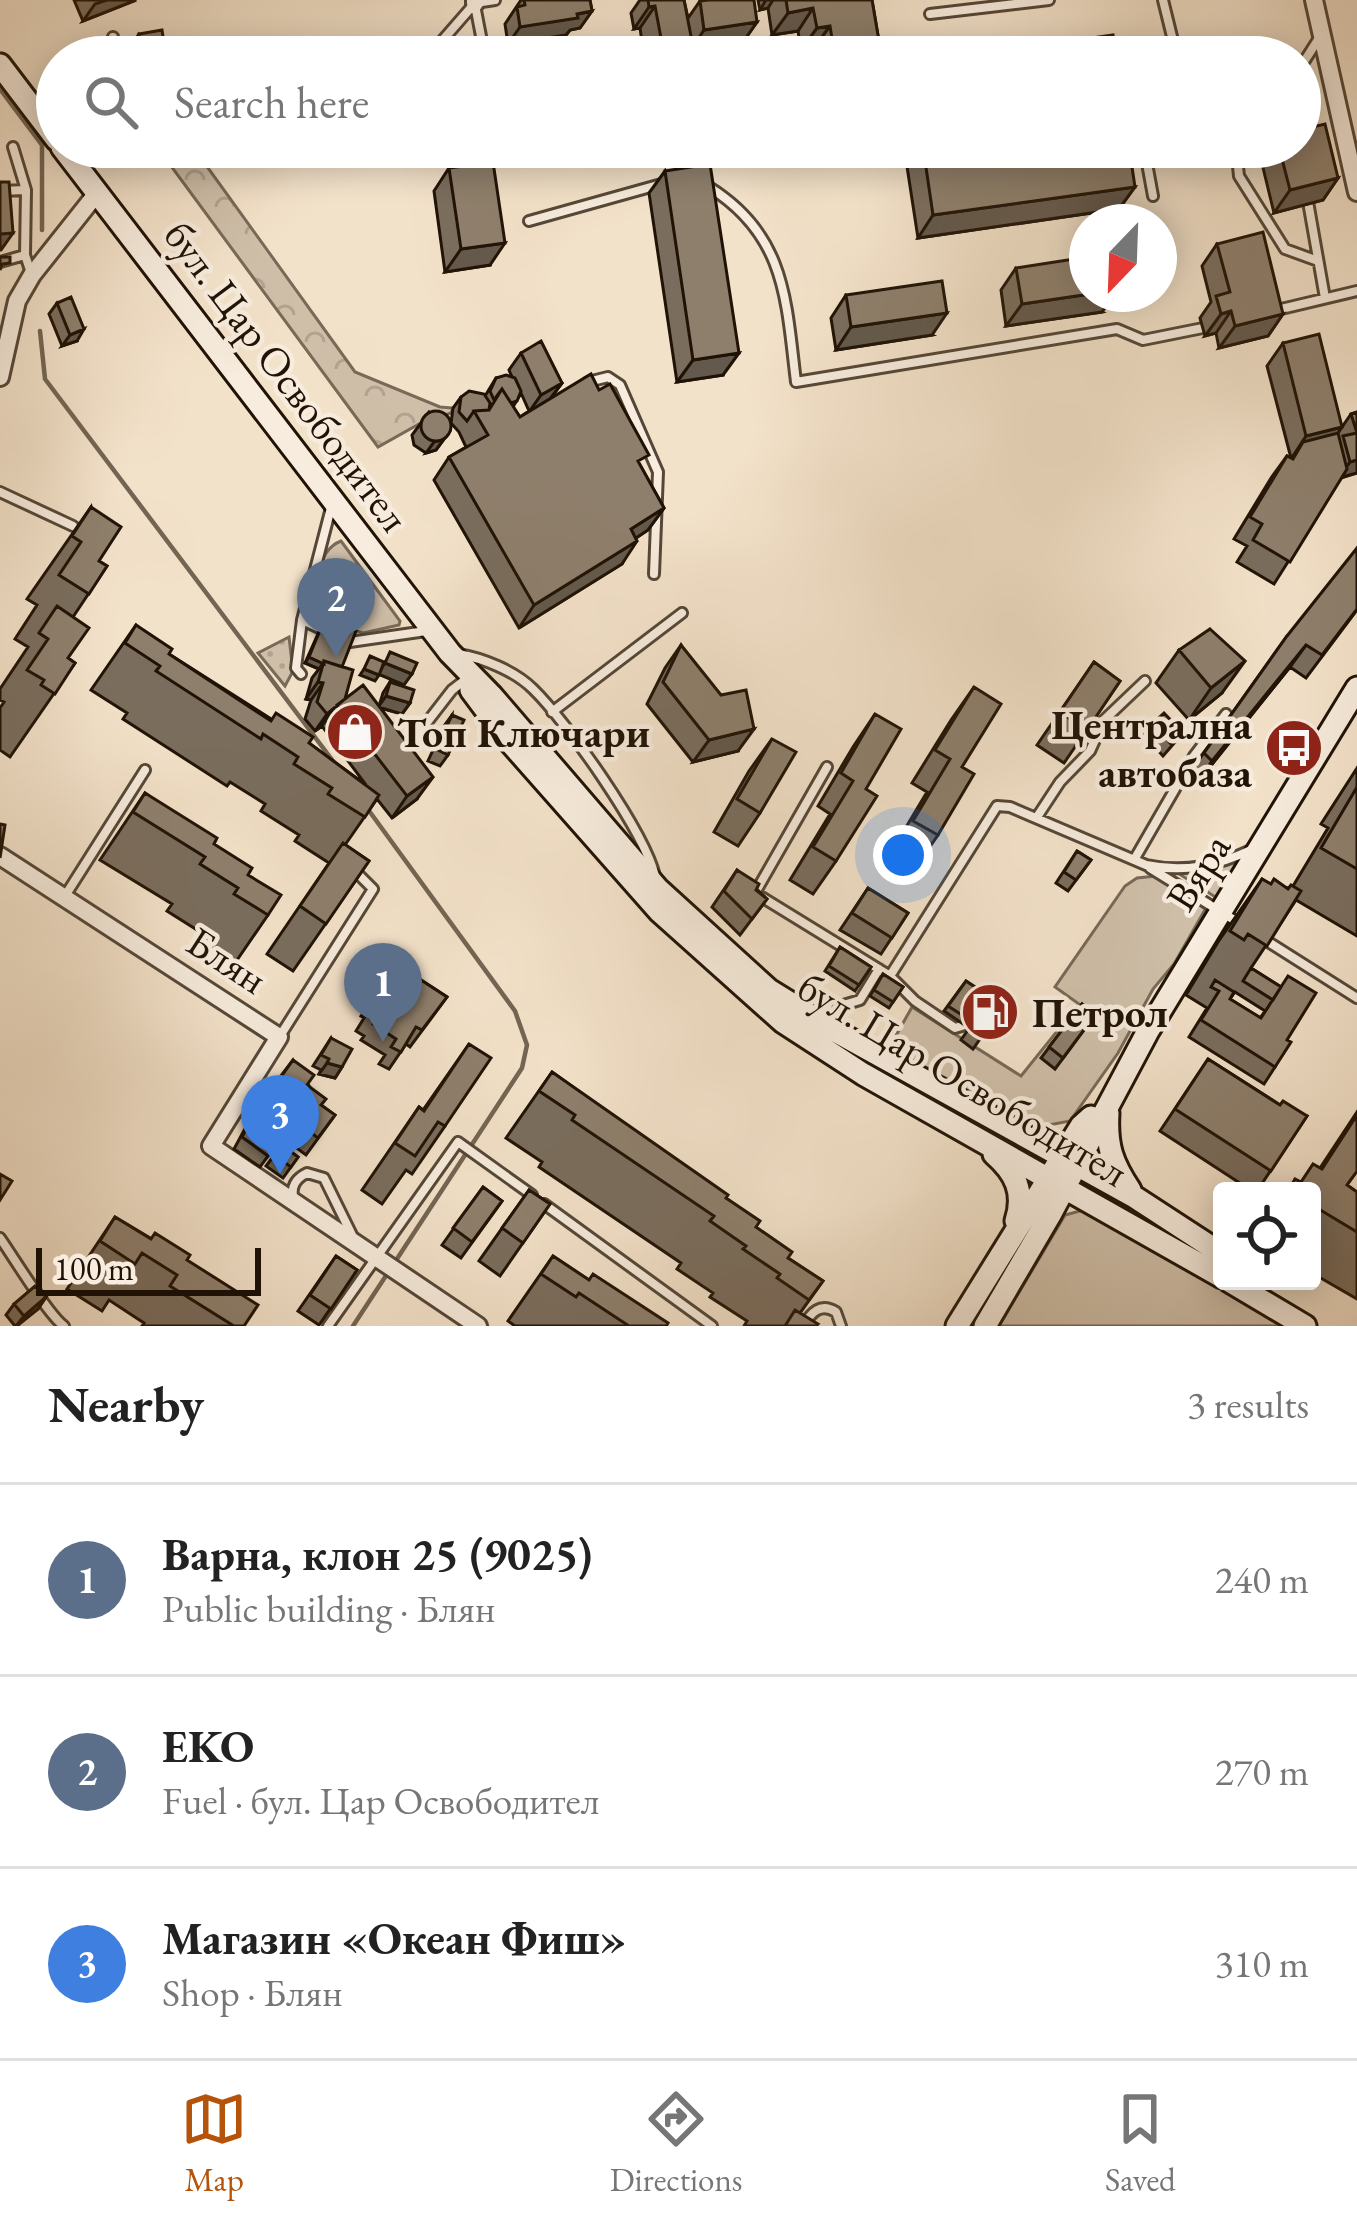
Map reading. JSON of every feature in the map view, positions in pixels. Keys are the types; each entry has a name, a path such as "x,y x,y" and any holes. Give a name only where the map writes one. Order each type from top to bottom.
{"main road":[{"name":"бул. Цар Освободител","path":"0,65 36,112"},
{"name":"бул. Цар Освободител","path":"78,168 450,653 658,889 769,990 1133,1196 1213,1248"},
{"name":"бул. Цар Освободител","path":"450,653 508,742 700,952 783,1022 863,1074 1213,1271"},
{"name":"Вяра","path":"1058,1181 1081,1126 1109,1100 1357,688"},
{"path":"1109,1100 1107,1143 1112,1163 1133,1196"},
{"path":"955,1125 998,1157 1016,1178 1019,1210 1009,1245"},
{"path":"957,1326 1009,1245 1058,1181"},
{"path":"985,1326 1058,1181"},
{"name":"бул. Цар Освободител","path":"1244,1290 1300,1323"},
{"name":"бул. Цар Освободител","path":"1262,1290 1300,1323"}],"street":[{"path":"1314,0 1357,192"},
{"path":"0,377 16,301 97,193"},
{"name":"Блян","path":"0,856 279,1037 211,1146 478,1326"}],"lane":[{"path":"449,36 475,2 495,0"},
{"path":"930,14 1048,0"},
{"path":"1163,0 1172,36"},
{"path":"475,2 481,36"},
{"path":"13,147 26,190 25,255 32,274"},
{"path":"454,168 459,187"},
{"path":"1148,168 1153,196"},
{"path":"1238,168 1285,249 1318,261"},
{"path":"529,221 658,183 680,183"},
{"path":"703,183 739,206 769,243 785,292 796,382 1117,329 1143,340 1203,328"},
{"path":"1305,186 1325,298"},
{"path":"0,191 26,190"},
{"path":"0,262 25,255"},
{"path":"1262,313 1357,291"},
{"path":"582,386 601,377 620,385 658,472 654,574"},
{"path":"0,492 73,526"},
{"path":"302,674 296,668 302,620 334,497"},
{"path":"552,712 682,613"},
{"path":"302,620 319,628"},
{"path":"350,642 433,631"},
{"path":"450,653 479,658 531,686 628,818 650,855 658,889"},
{"path":"399,758 465,680"},
{"path":"1036,818 1060,782 1090,751 1104,720 1145,681"},
{"path":"1134,860 1194,756 1226,714"},
{"path":"827,767 755,893 890,976 955,1028 965,1025"},
{"path":"64,897 146,770"},
{"path":"890,976 993,808 1005,805 1146,865 1357,998"},
{"path":"1146,865 1192,869 1228,861 1260,846"},
{"path":"279,1037 374,890 358,874"},
{"path":"828,1027 840,1006 860,1000 879,969"},
{"path":"328,1326 458,1142 712,1326"},
{"path":"291,1196 307,1173 325,1178 357,1247"},
{"path":"0,1238 45,1299 52,1318 64,1326"},
{"path":"803,1326 815,1310 825,1308 836,1312 842,1326"}],"green space":[{"path":"172,168 208,168 355,372 453,408 378,447"},
{"path":"341,541 399,625 363,633 321,619 316,599 321,564"},
{"path":"289,637 293,671 285,686 258,653"},
{"path":"1250,854 1220,900 1176,872 1228,864"},
{"path":"1156,876 1206,908 1118,1053 1070,1121 1044,1126 1014,1118 889,1048 912,1007 1021,1076 1079,1004 1055,987 1125,886 1137,878"},
{"path":"1087,1209 1213,1282 1213,1290 1226,1290 1288,1326 999,1326 1065,1215"}],"building":[{"path":"524,0 590,0 592,11 577,14 578,18 520,27 517,7 525,5"},
{"path":"648,0 684,0 691,36 661,36 655,6 649,7"},
{"path":"754,0 757,22 704,30 700,1"},
{"path":"786,0 872,0 878,36 832,36 830,26 817,28 813,8 788,13"},
{"path":"162,30 163,36 139,36"},
{"path":"1325,124 1338,178 1290,190 1284,168 1321,168 1321,125"},
{"path":"449,168 494,168 505,243 461,249"},
{"path":"711,168 739,353 693,360 665,171"},
{"path":"926,168 1132,168 1135,187 933,215"},
{"path":"0,182 9,182 13,233 0,234"},
{"path":"1263,232 1283,314 1235,326 1231,311 1221,314 1216,296 1230,292 1217,244"},
{"path":"1069,260 1069,297 1022,304 1016,268"},
{"path":"942,281 947,313 851,327 846,295"},
{"path":"71,297 84,329 70,335 57,303"},
{"path":"1319,334 1342,427 1306,436 1283,343"},
{"path":"541,341 562,383 541,395 521,353"},
{"path":"591,374 599,390 610,384 649,455 638,461 664,508 631,529 637,541 534,605 449,457 488,435 474,411 489,410 502,389 520,417"},
{"path":"496,378 515,378 521,391 511,403 502,389 494,400 490,391"},
{"path":"469,391 484,394 490,403 489,410 474,411 467,421 459,412 461,397"},
{"path":"436,411 451,426 436,441 421,426"},
{"path":"1338,433 1347,469 1290,562 1253,540 1262,524 1250,517 1287,456 1293,459 1303,442"},
{"path":"1357,433 1357,460 1350,462 1343,436"},
{"path":"91,507 121,527 99,561 107,566 89,594 59,575 81,542 72,536"},
{"path":"1357,548 1357,609 1322,655 1306,645 1212,761 1204,753"},
{"path":"57,606 89,628 68,658 75,663 55,694 27,670 48,639 39,633"},
{"path":"325,618 356,631 342,667 309,657"},
{"path":"136,625 172,649 169,654 271,721 276,713 313,737 309,743 379,795 365,817 328,794 332,788 294,764 298,757 263,734 261,739 156,671 160,666 125,643"},
{"path":"1210,629 1245,661 1211,688 1179,650"},
{"path":"681,645 721,695 746,690 754,729 709,740 663,682"},
{"path":"390,652 417,663 412,674 385,663"},
{"path":"370,656 384,662 379,675 364,669"},
{"path":"324,661 353,670 345,699 327,714 317,702"},
{"path":"1094,662 1120,681 1087,730 1060,712"},
{"path":"390,682 414,690 410,703 386,696"},
{"path":"363,685 433,777 407,796 337,705"},
{"path":"974,687 1001,704 962,767 974,774 938,835 913,821 950,759 935,750"},
{"path":"1164,713 1183,733 1171,744 1152,724"},
{"path":"875,714 901,729 866,789 877,796 836,861 813,847 853,781 841,773"},
{"path":"452,715 464,720 448,755 436,749"},
{"path":"772,739 796,752 760,813 737,799"},
{"path":"1357,787 1357,869 1321,848"},
{"path":"145,793 217,838 214,844 252,868 248,875 281,895 268,915 200,864 205,857 133,812"},
{"path":"343,843 369,861 326,924 300,906"},
{"path":"1077,851 1091,860 1076,880 1064,872"},
{"path":"737,870 759,884 756,890 767,899 752,919 724,891"},
{"path":"1262,879 1301,891 1267,946 1248,934 1244,940 1230,931"},
{"path":"868,888 908,913 892,938 852,913"},
{"path":"840,947 871,967 859,985 829,966"},
{"path":"398,965 447,997 422,1030 416,1027 401,1052 391,1047 396,1039 373,1024 376,1019 368,1014 376,1001 372,999"},
{"path":"1251,968 1281,987 1273,1000 1243,981"},
{"path":"883,974 903,987 893,1002 874,990"},
{"path":"1288,976 1316,993 1275,1067 1201,1020 1219,991 1211,987 1215,980 1234,992 1230,999 1261,1018"},
{"path":"966,981 990,997 973,1022 948,1006"},
{"path":"994,992 1007,1000 981,1038 969,1029"},
{"path":"1082,1004 1095,1015 1063,1058 1049,1047"},
{"path":"331,1038 352,1049 342,1067 327,1063 329,1059 321,1055"},
{"path":"469,1044 491,1058 445,1126 438,1122 415,1156 395,1143 419,1107 424,1111"},
{"path":"1208,1059 1280,1105 1283,1101 1307,1116 1271,1171 1175,1109"},
{"path":"293,1060 314,1075 307,1085 326,1099 321,1105 335,1115 318,1138 288,1116 303,1096 280,1078"},
{"path":"552,1072 760,1221 756,1227 792,1252 788,1258 823,1281 809,1300 710,1221 714,1216 572,1120 575,1115 539,1091"},
{"path":"270,1093 279,1100 266,1119 254,1111"},
{"path":"1357,1115 1357,1171 1347,1185 1357,1192 1357,1232 1321,1210 1321,1182 1301,1182 1313,1164 1322,1169"},
{"path":"253,1116 285,1133 268,1156 242,1137"},
{"path":"282,1145 298,1157 291,1167 274,1155"},
{"path":"0,1174 12,1181 0,1200"},
{"path":"483,1187 502,1201 472,1242 453,1228"},
{"path":"529,1190 550,1204 523,1243 502,1228"},
{"path":"115,1217 151,1239 155,1233 190,1255 187,1260 258,1305 244,1326 234,1326 170,1286 177,1275 142,1253 135,1264 100,1241"},
{"path":"336,1256 357,1270 331,1309 310,1295"},
{"path":"553,1256 589,1280 593,1274 668,1323 629,1326 579,1293 576,1297 541,1274"},
{"path":"35,1286 46,1297 24,1316 14,1304"},
{"path":"795,1310 818,1324 785,1326"}],"waterway":[{"path":"0,89 36,137"},
{"path":"42,168 42,230"},
{"path":"40,331 45,379 336,765"},
{"path":"353,1326 522,1068 527,1045 515,1011 367,808"}],"place":[{"name":"EKO","path":"336,657"},
{"name":"Топ Ключари","path":"355,732"},
{"name":"Централна автобаза","path":"1294,748"},
{"name":"Петрол","path":"990,1012"},
{"name":"Варна, клон 25 (9025)","path":"383,1042"},
{"name":"Магазин «Океан Фиш»","path":"280,1174"}]}
